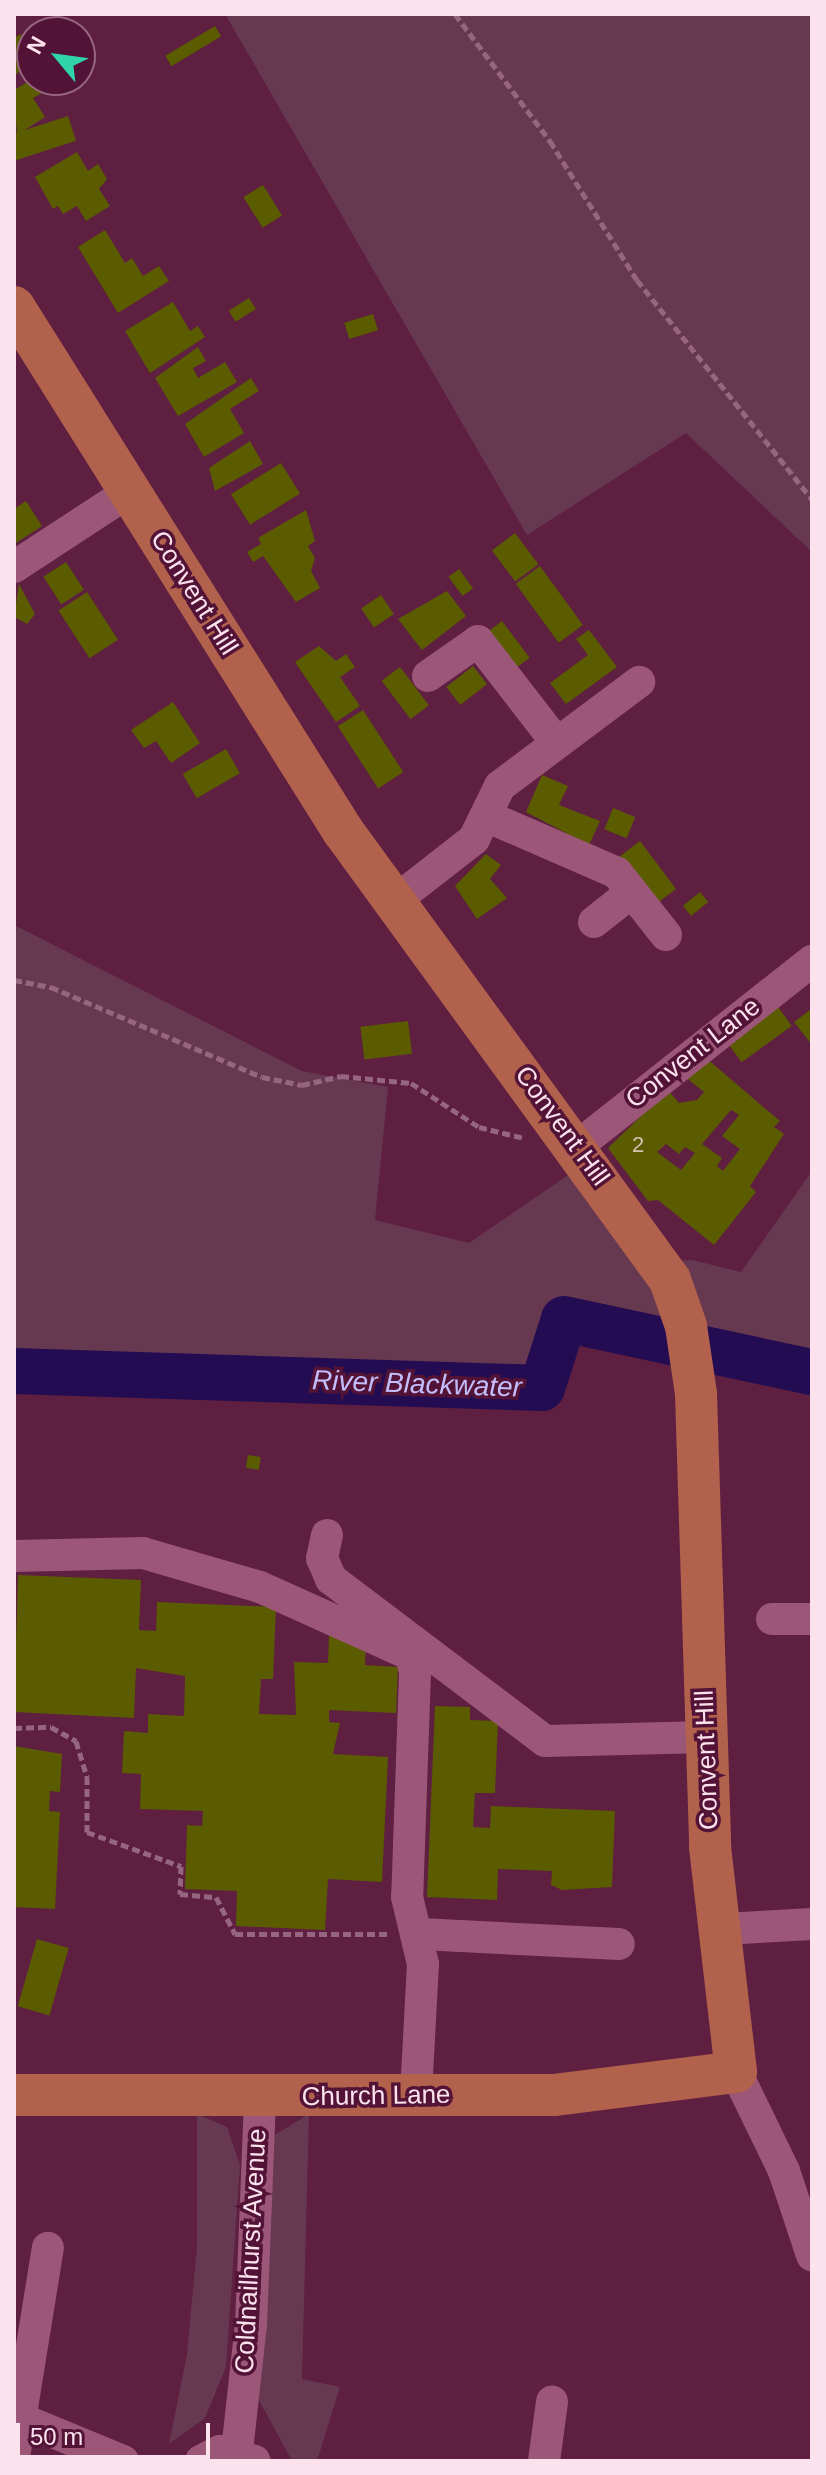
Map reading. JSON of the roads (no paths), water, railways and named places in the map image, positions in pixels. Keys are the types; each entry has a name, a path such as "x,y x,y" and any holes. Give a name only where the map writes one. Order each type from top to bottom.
{"main road":[{"name":"Convent Hill","path":"14,307 343,831 670,1280 686,1326 696,1394 710,1847 722,1929 736,2072"},
{"name":"Church Lane","path":"14,2095 260,2099 553,2095 736,2072"}],"street":[{"path":"14,567 130,491"},
{"path":"428,676 478,641 556,742"},
{"path":"396,900 474,839 500,786 639,682"},
{"path":"486,816 617,873 666,935"},
{"path":"594,922 632,892"},
{"name":"Convent Lane","path":"575,1148 812,961"},
{"path":"327,1535 322,1558 331,1579 545,1741 705,1737"},
{"path":"14,1556 143,1553 260,1587 411,1655 415,1673 407,1897 420,1934 416,2095"},
{"path":"772,1619 812,1619"},
{"path":"722,1929 812,1924"},
{"path":"420,1934 619,1944"},
{"path":"736,2072 784,2171 812,2255"},
{"name":"Coldnailhurst Avenue","path":"201,2461 246,2456 260,2099"},
{"path":"14,2457 48,2248"},
{"path":"544,2461 552,2402"},
{"path":"18,2419 123,2461"}],"waterway":[{"name":"River Blackwater","path":"14,1371 542,1388 564,1319 812,1372"}]}
